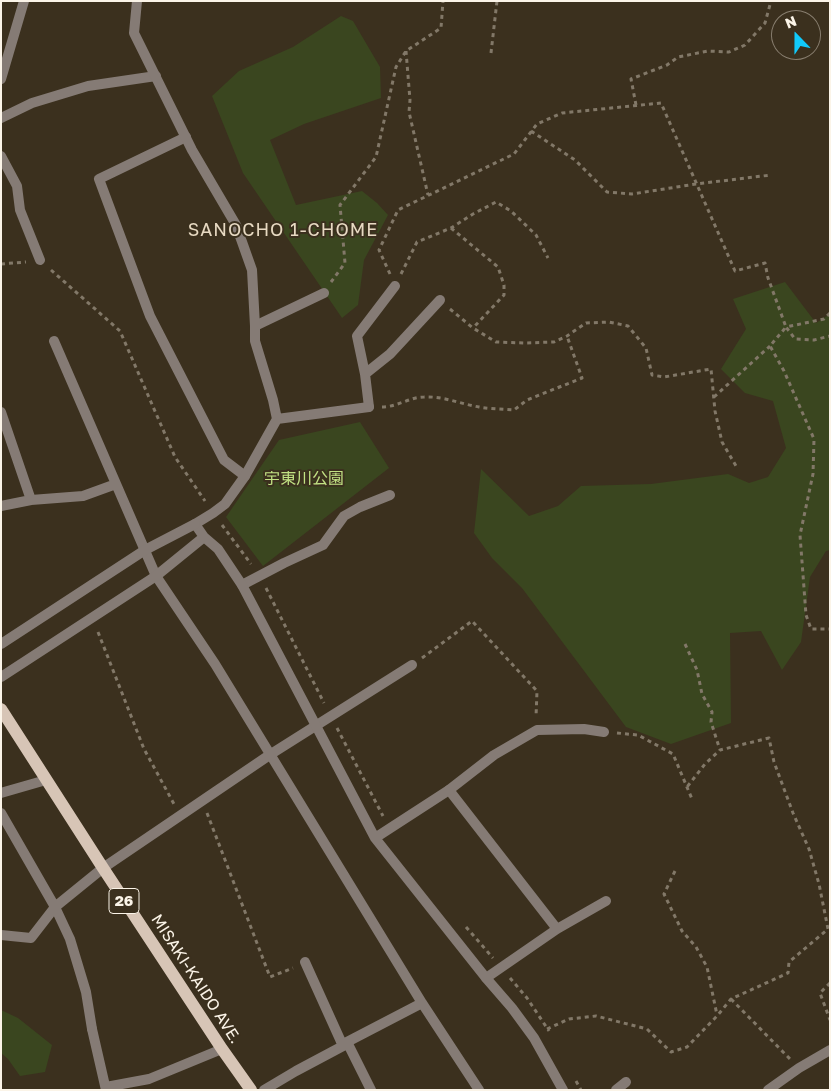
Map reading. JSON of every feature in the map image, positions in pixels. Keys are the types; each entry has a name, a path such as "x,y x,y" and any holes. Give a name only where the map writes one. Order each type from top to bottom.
{"main road":[{"name":"MISAKI-KAIDO AVE.","path":"1,709 103,868 251,1090"}],"street":[{"path":"1,79 24,1"},
{"path":"1,644 145,550 196,524 225,504 245,476 277,419 255,341 252,270 236,225 192,150 134,33 137,1"},
{"path":"1,118 32,104 88,86 156,76"},
{"path":"186,137 99,179 150,316 224,460 245,476"},
{"path":"1,156 17,186 20,210 40,260"},
{"path":"277,419 369,407 365,374 357,336 395,286"},
{"path":"255,326 324,293"},
{"path":"365,374 390,354 440,300"},
{"path":"54,341 156,576 215,664 422,1003 479,1090"},
{"path":"1,412 30,500"},
{"path":"1,506 30,500 83,496 116,484"},
{"path":"242,585 322,545 344,516 360,507 390,495"},
{"path":"196,524 204,537 218,549 242,585 375,838 512,1008 534,1038 563,1090"},
{"path":"1,678 156,576 204,537"},
{"path":"1,935 31,938 55,907 103,868 271,754 412,665"},
{"path":"375,838 449,790 494,755 537,730 584,729 604,732"},
{"path":"1,793 46,780"},
{"path":"449,790 557,929"},
{"path":"1,813 55,907 70,939 86,992 92,1029 106,1088 149,1079 222,1049"},
{"path":"486,978 557,929 606,901"},
{"path":"305,962 345,1044 371,1090"},
{"path":"264,1090 422,1003"},
{"path":"768,1090 799,1068 830,1050"},
{"path":"616,1090 626,1082"}],"path":[{"path":"324,293 345,263 340,204 376,157 396,67 406,51 441,28 443,1"},
{"path":"490,53 497,1"},
{"path":"636,106 631,79 667,65 678,57 708,51 729,52 745,45 765,24 770,1"},
{"path":"406,51 410,100 409,112 428,195"},
{"path":"395,286 379,250 398,210 514,154 536,124 562,113 661,103 735,271 765,262 768,278 786,327 795,339 814,340 830,336"},
{"path":"531,131 575,160 607,192 632,194 770,175"},
{"path":"395,286 417,242 451,228 496,202 511,211 536,235 548,258"},
{"path":"451,228 498,267 504,285 504,295 473,328"},
{"path":"1,264 40,260 120,331 175,457 213,513 260,576 389,829"},
{"path":"440,300 473,328 496,342 554,342 586,323 609,322 628,326 646,348 652,375 664,377 711,369 715,411 722,442 736,466"},
{"path":"714,397 770,346 786,327 824,319 830,313"},
{"path":"369,407 389,407 404,401 423,397 478,407 514,410 527,400 582,378 567,336"},
{"path":"770,346 784,371 814,439 813,474 800,535 806,615 811,629 830,630"},
{"path":"92,618 144,749 180,816"},
{"path":"412,665 472,621 537,691 537,730"},
{"path":"685,644 697,670 702,694 712,712 711,722 720,750"},
{"path":"604,732 638,735 672,754 692,799"},
{"path":"534,1038 547,1028 569,1019 596,1016 647,1030 671,1052 687,1047 731,999 788,973 789,962 828,929 819,884 808,849 774,762 769,738 720,750 705,764 687,786"},
{"path":"202,800 270,977 305,962"},
{"path":"675,871 664,894 682,931 696,947 707,967 717,1016"},
{"path":"464,924 527,998 552,1036"},
{"path":"830,983 820,993 830,1020"},
{"path":"731,999 799,1068"},
{"path":"573,1074 582,1090"}],"green space":[{"path":"341,16 353,21 380,67 381,98 304,124 270,140 296,205 362,191 388,215 364,260 358,305 342,318 243,173 212,96 239,71 293,47"},
{"path":"785,282 816,323 830,314 830,550 826,551 810,577 801,642 782,670 761,631 730,633 731,723 671,744 626,727 522,588 492,558 474,533 481,469 529,516 558,506 581,486 651,484 728,474 749,483 768,477 786,448 773,401 745,393 721,369 746,329 733,299"},
{"name":"宇東川公園","path":"360,422 389,468 263,566 226,517 279,440"},
{"path":"1,1010 18,1018 52,1045 45,1072 20,1076 8,1059 1,1053"}],"district":[{"name":"SANOCHO 1-CHOME","path":"283,230"}]}
